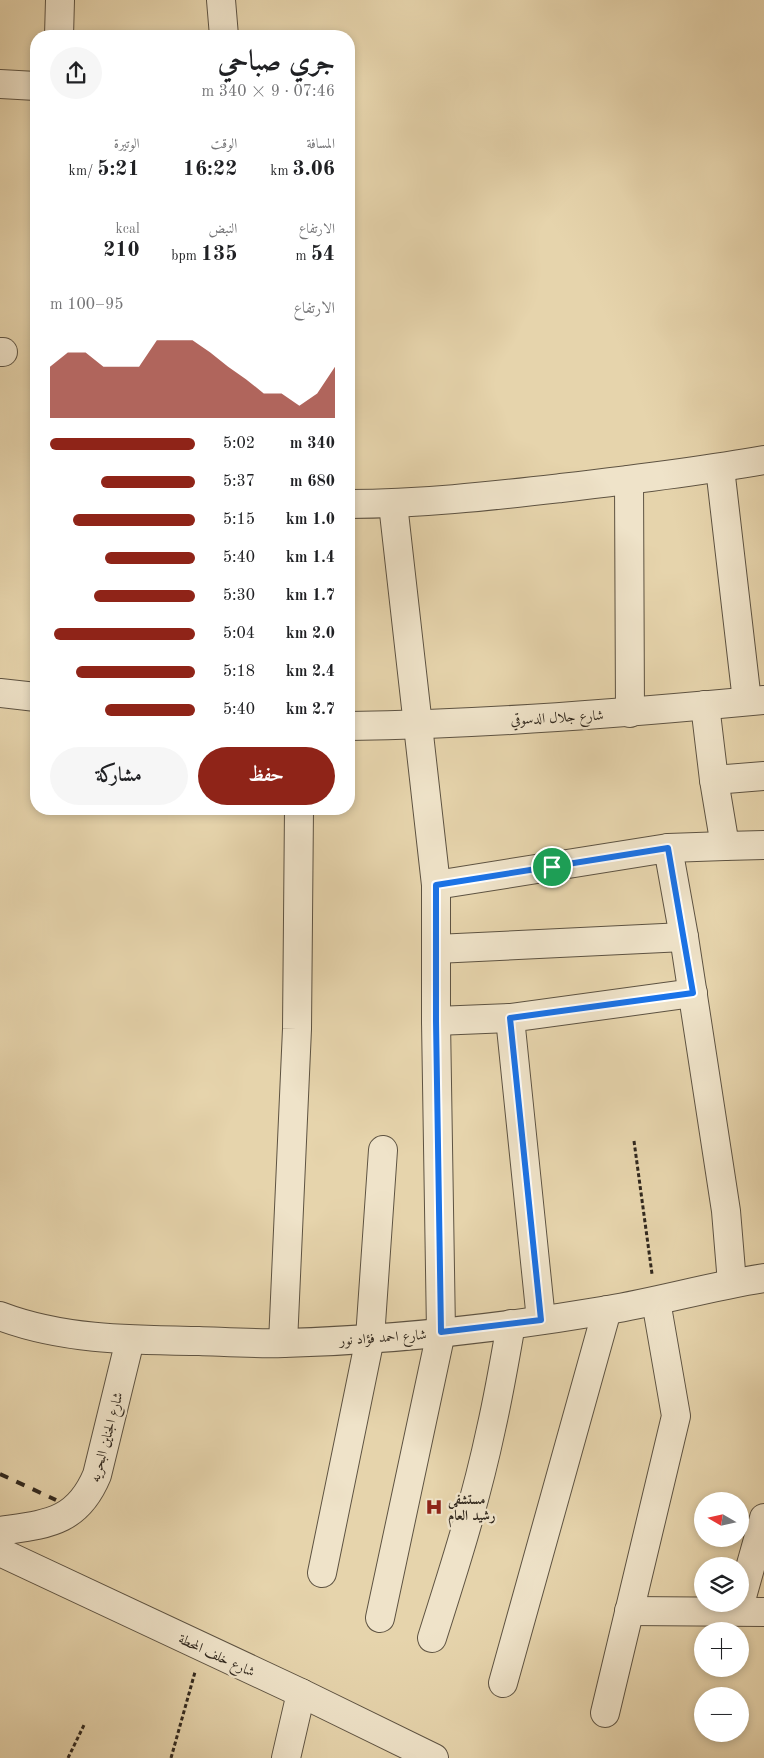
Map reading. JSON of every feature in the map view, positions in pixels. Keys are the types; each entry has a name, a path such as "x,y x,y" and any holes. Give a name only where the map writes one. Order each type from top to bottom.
{"street":[{"path":"59,30 60,0"},
{"path":"221,0 224,30"},
{"path":"0,84 30,86"},
{"path":"355,504 394,504 456,500 629,480 764,460"},
{"path":"720,468 756,701"},
{"path":"629,480 630,713"},
{"path":"380,1618 441,1332 436,1021 436,885 394,504"},
{"path":"0,693 30,696"},
{"name":"شارع جلال الدسوقي","path":"355,726 417,725 630,713 756,701"},
{"path":"705,705 714,780 725,846"},
{"path":"714,780 764,776"},
{"path":"283,1343 298,1029 299,815"},
{"path":"436,885 668,848 764,846"},
{"path":"668,848 693,993 726,1211 732,1283"},
{"path":"436,949 684,937"},
{"path":"436,1021 510,1018 693,993"},
{"path":"510,1018 541,1320"},
{"path":"322,1574 370,1338 383,1150"},
{"name":"شارع احمد فؤاد نور","path":"0,1316 68,1334 130,1340 283,1343 441,1332 541,1320 656,1301 732,1283 764,1278"},
{"path":"605,1713 676,1416 656,1301"},
{"path":"503,1683 607,1310"},
{"path":"432,1638 461,1548 475,1495 491,1430 511,1324"},
{"name":"شارع الجناين البحريه","path":"0,1531 49,1523 62,1518 83,1501 92,1488 98,1474 130,1340"},
{"path":"629,1612 751,1612 764,1518"},
{"name":"شارع خلف المحطة","path":"0,1552 430,1757"},
{"path":"286,1758 301,1694"}],"path":[{"path":"634,1141 656,1301"},
{"path":"172,1758 202,1648"},
{"path":"68,1758 85,1723"}],"railway":[{"path":"0,1474 56,1500"}],"place":[{"name":"مستشفى رشيد العام","path":"434,1507"}],"route":[{"path":"668,848 693,993 510,1018 541,1320 441,1332 436,1021 436,885 552,867 668,848"}]}
